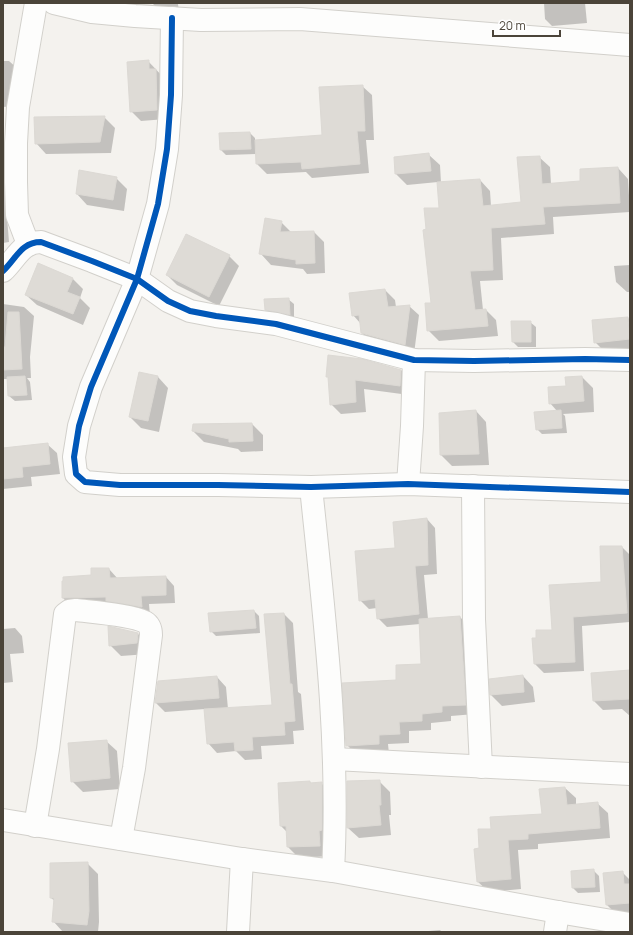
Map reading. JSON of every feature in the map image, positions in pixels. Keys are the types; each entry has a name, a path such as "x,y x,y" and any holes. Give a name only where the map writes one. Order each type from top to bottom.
{"street":[{"path":"28,244 17,215 16,143 18,107 36,3"},
{"path":"54,3 92,12 172,18 200,20 300,19 630,45"},
{"path":"172,18 171,95 167,149 158,204 137,280 91,387 78,426 74,457 76,474 85,482 120,485 311,487 408,484 630,492"},
{"path":"3,271 28,244 41,242 137,280 168,301 190,311 276,324 414,360 474,361 586,358 630,360"},
{"path":"408,484 414,360"},
{"path":"473,486 474,619 481,766"},
{"path":"311,487 324,608 334,759 336,824 333,871"},
{"path":"35,826 48,749 65,614 69,611 76,610 136,619 146,622 149,626 151,635 134,768 121,839"},
{"path":"334,759 630,774"},
{"path":"3,820 242,859 333,871 557,922 630,924"},
{"path":"238,932 242,859"}],"building":[{"path":"149,60 149,69 156,69 157,110 130,112 127,62"},
{"path":"363,85 365,131 357,131 360,164 302,169 301,162 256,164 255,140 322,135 319,87"},
{"path":"105,116 100,142 35,144 34,117"},
{"path":"250,132 251,149 220,150 219,133"},
{"path":"429,153 431,171 395,174 394,157"},
{"path":"540,156 542,184 580,181 580,169 618,167 620,203 543,207 545,224 491,228 493,270 470,271 475,310 486,309 488,326 427,331 425,303 431,303 423,230 426,229 424,208 439,208 437,182 480,179 483,206 521,202 517,157"},
{"path":"79,170 117,177 113,200 76,194"},
{"path":"265,218 282,221 280,232 314,231 315,263 296,264 296,260 259,254"},
{"path":"186,234 230,255 209,297 166,275"},
{"path":"38,263 73,278 67,292 80,297 73,314 25,295"},
{"path":"385,289 388,307 410,305 405,345 361,333 359,315 352,316 349,293"},
{"path":"289,298 290,315 265,310 264,299"},
{"path":"8,312 19,312 22,369 3,370 3,347 5,347"},
{"path":"628,317 630,339 594,343 592,320"},
{"path":"511,321 531,321 531,342 512,342"},
{"path":"328,355 362,359 401,370 400,386 355,380 356,402 330,405 328,377 326,377"},
{"path":"139,372 158,376 148,421 129,417"},
{"path":"25,376 27,395 8,396 7,377"},
{"path":"582,376 584,401 549,404 548,387 566,386 565,377"},
{"path":"476,410 479,454 440,455 439,413"},
{"path":"561,410 562,428 536,430 534,412"},
{"path":"252,423 253,441 229,442 229,439 192,431 193,424"},
{"path":"48,443 50,464 22,467 23,477 3,479 3,448"},
{"path":"427,518 428,565 415,566 419,614 377,619 375,599 359,601 355,551 395,548 393,522"},
{"path":"600,546 622,546 627,613 573,617 575,662 534,664 532,638 536,638 536,630 552,630 549,585 601,582"},
{"path":"91,568 109,568 110,578 166,576 166,595 141,596 142,607 106,601 106,597 62,598 63,577 91,575"},
{"path":"254,610 256,628 210,632 208,613"},
{"path":"284,613 290,684 292,684 295,721 284,722 285,735 252,737 253,750 235,751 234,742 207,744 204,709 272,705 264,614"},
{"path":"460,616 466,705 442,706 442,712 422,714 422,721 399,722 400,734 379,735 379,744 346,746 342,683 396,680 396,665 421,664 419,619"},
{"path":"108,626 138,633 137,643 109,646"},
{"path":"630,670 630,699 593,701 591,673"},
{"path":"523,675 524,692 490,695 489,679"},
{"path":"217,676 219,698 155,703 158,681"},
{"path":"107,740 110,778 71,782 68,743"},
{"path":"380,780 381,805 379,805 381,825 347,828 347,781"},
{"path":"310,781 310,783 322,782 322,830 319,831 320,846 287,847 286,826 280,826 278,783"},
{"path":"565,787 567,805 598,802 600,828 528,834 528,839 508,840 511,879 477,882 474,849 479,848 478,829 491,829 490,817 542,814 539,789"},
{"path":"88,862 89,911 87,925 52,922 54,898 50,898 50,863"},
{"path":"594,869 595,887 572,888 571,871"},
{"path":"623,871 624,884 630,884 630,903 606,905 603,873"}],"cycle path":[{"path":"172,18 171,95 167,149 158,204 137,279 91,387 79,426 74,457 76,474 85,482 120,485 311,487 408,484 630,492"},
{"path":"3,271 24,248 28,245 41,242 137,279 168,301 190,311 276,324 414,360 630,360"}]}
